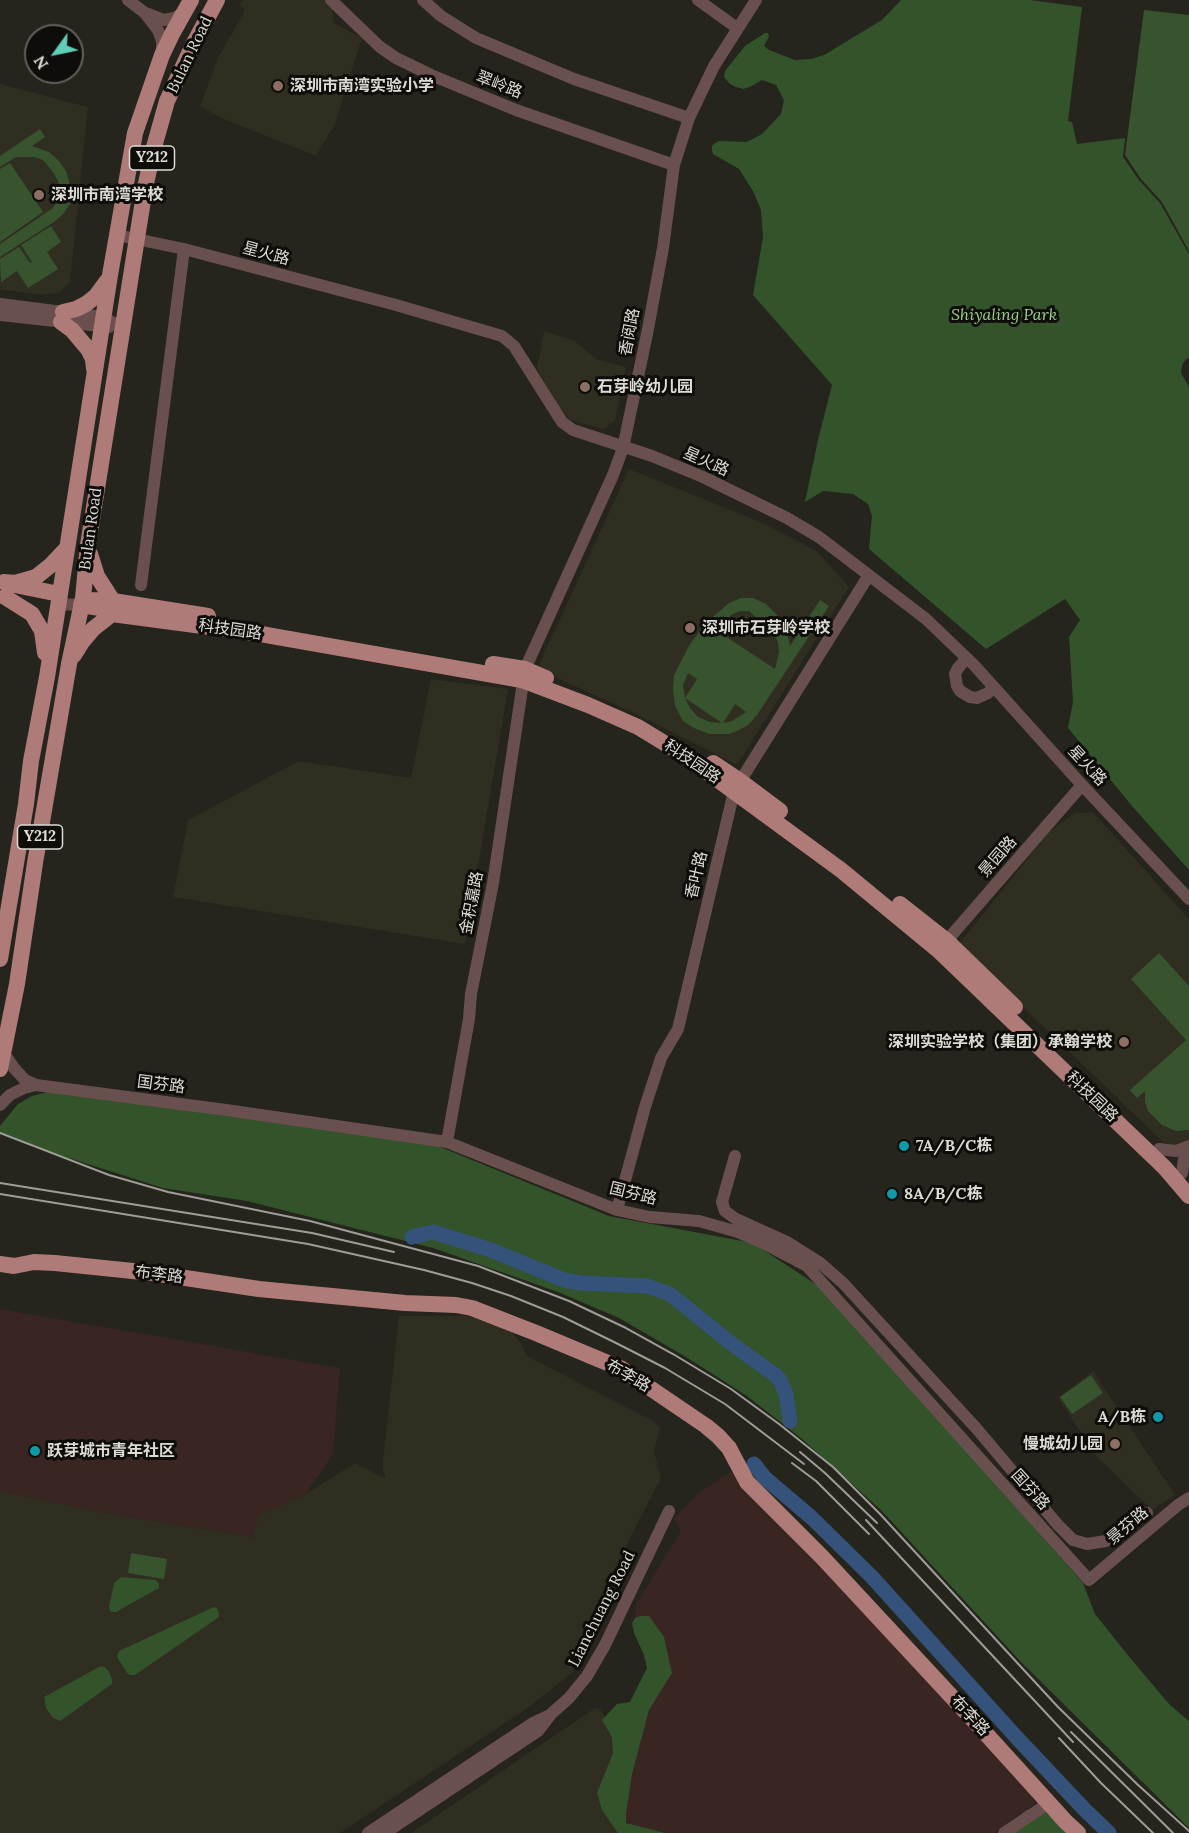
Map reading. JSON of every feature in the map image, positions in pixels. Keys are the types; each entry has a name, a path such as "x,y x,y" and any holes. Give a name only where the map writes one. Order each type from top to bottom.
{"main road":[{"name":"Bulan Road","path":"0,1069 17,984 35,863 82,602 88,545 145,188 167,101 194,43 218,0"},
{"name":"Bulan Road","path":"0,959 102,322 135,133 162,55 187,6"},
{"path":"95,372 93,359 88,349 62,317 96,296 110,275"},
{"path":"51,649 70,659 113,608 97,576 88,545"},
{"path":"2,589 36,577 67,548"},
{"path":"2,589 58,599"},
{"path":"2,589 32,614 38,622 45,640 47,676"},
{"name":"科技园路","path":"82,602 100,602 113,608 255,633 524,675 638,727 737,786 841,870 943,945 1159,1149 1186,1178"},
{"name":"科技园路","path":"943,945 1165,1168 1189,1197"},
{"name":"布李路","path":"5,1267 34,1262 56,1263 152,1273 259,1289 405,1303 456,1305 472,1308 536,1333 622,1370 706,1425 718,1436 729,1448 747,1482 822,1557 1065,1822 1078,1833"}],"street":[{"path":"128,0 145,13 161,35 162,55"},
{"name":"翠岭路","path":"331,0 380,47 396,58 431,75 516,110 675,165"},
{"path":"423,0 450,22 476,38 574,79 689,118"},
{"path":"698,0 737,28"},
{"name":"香阅路","path":"524,675 623,448 663,248 675,165 689,118 714,66 756,0"},
{"path":"145,13 164,20 174,18 187,6"},
{"name":"星火路","path":"117,236 184,249 396,305 502,336 514,346 562,422 573,430 652,456 703,477 787,518 819,537 926,620 967,658 1189,899"},
{"path":"141,585 184,249"},
{"path":"0,304 62,317 102,322 122,328"},
{"path":"0,315 62,317"},
{"name":"香叶路","path":"617,1210 661,1058 678,1029 737,786 869,575"},
{"name":"科技园路","path":"58,599 82,602"},
{"path":"967,658 956,674 955,680 960,691 977,698 994,687"},
{"name":"金积嘉路","path":"447,1142 469,1018 471,994 493,883 524,675"},
{"name":"景园路","path":"943,945 1082,785"},
{"path":"3,1052 25,1080 36,1085"},
{"path":"0,1105 10,1095 36,1085"},
{"name":"国芬路","path":"36,1085 447,1142 617,1210 650,1217 699,1221 738,1232 765,1244 807,1266 1089,1580"},
{"path":"1159,1149 1176,1151 1189,1146"},
{"path":"1186,1178 1184,1159 1189,1146"},
{"path":"735,1156 722,1202 725,1211 736,1220 787,1242 819,1262 843,1283 976,1428 1058,1526 1073,1540 1087,1544 1106,1541 1147,1514"},
{"name":"景芬路","path":"1089,1580 1189,1498"},
{"name":"Lianchuang Road","path":"385,1833 538,1731 551,1714 569,1698 593,1666 610,1635 669,1511"},
{"name":"Lianchuang Road","path":"368,1833 533,1723 551,1714"},
{"path":"1004,1833 1049,1803"}],"shaded area":[{"name":"深圳市南湾实验小学","path":"243,0 326,0 332,6 334,23 362,38 335,124 316,156 221,118 200,106 218,58 245,10 239,5"},
{"name":"深圳市南湾学校","path":"0,84 88,107 70,282 59,293 41,295 0,289"},
{"name":"石芽岭幼儿园","path":"544,331 575,341 596,359 626,367 615,421 603,429 570,420 558,405 537,369"},
{"name":"深圳市石芽岭学校","path":"629,469 763,523 818,552 849,587 737,765 634,713 537,669"},
{"path":"431,679 508,689 465,944 173,897 188,820 299,761 411,778"},
{"name":"深圳实验学校（集团）承翰学校","path":"1093,812 1189,919 1189,1139 1185,1143 1175,1145 1163,1142 958,945 1050,831 1075,813"},
{"path":"0,1309 340,1368 333,1454 306,1494 258,1515 254,1537 117,1515 0,1491"},
{"path":"399,1316 475,1316 512,1332 527,1356 653,1421 660,1428 654,1451 661,1478 583,1631 573,1672 529,1707 340,1833 0,1833 0,1491 117,1515 253,1537 258,1515 306,1494 355,1463 386,1479 383,1459"},
{"name":"慢城幼儿园","path":"1093,1371 1175,1495 1152,1510 1098,1458 1058,1398"},
{"path":"732,1471 1038,1801 994,1833 639,1833 618,1813 657,1681 634,1624 636,1604 681,1531 674,1519 697,1494"},
{"path":"595,1708 600,1709 614,1732 624,1833 411,1833"}],"green space":[{"name":"Shiyaling Park","path":"901,0 1030,0 1082,7 1068,121 1072,122 1077,144 1125,138 1123,157 1139,180 1160,203 1189,254 1189,358 1182,365 1181,373 1189,387 1189,870 1132,806 1068,728 1073,702 1069,637 1080,620 1065,599 986,649 869,549 872,516 868,504 853,494 823,491 805,502 832,385 753,295 763,237 761,210 753,191 739,169 713,154 712,150 712,146 719,141 747,142 762,134 781,114 784,100 776,85 762,80 743,89 730,84 724,77 725,71 745,46 765,33 769,36 764,46 795,60 824,55 882,20"},
{"path":"1144,10 1189,15 1189,251 1162,202 1141,179 1125,155"},
{"path":"40,129 45,137 32,146 49,152 66,171 71,188 70,204 54,222 0,257 0,244 53,208 59,197 58,181 43,160 34,157 16,157 0,167 0,156"},
{"path":"10,163 43,212 0,242 0,169"},
{"path":"51,226 61,242 47,252 58,269 28,288 17,271 1,282 0,259 19,247 30,263 32,262 21,245"},
{"path":"741,598 753,598 766,604 780,618 787,631 790,646 820,600 829,606 757,715 748,725 729,734 709,734 683,721 675,706 674,675 690,644 708,621 729,603","holes":["740,611 749,611 773,633 778,642 779,652 775,669 716,630 731,615","688,673 697,679 685,698 683,685","685,698 722,723 710,722 698,717","735,704 746,712 732,721 723,723"]},
{"path":"1159,953 1189,986 1189,1130 1176,1131 1162,1125 1148,1111 1145,1091 1137,1098 1130,1090 1186,1040 1131,979"},
{"path":"48,1092 438,1146 609,1216 753,1243 826,1291 1083,1583 1095,1614 1170,1705 1189,1721 1189,1828 1020,1661 882,1511 801,1438 747,1396 619,1318 558,1292 433,1248 247,1201 163,1188 0,1134 0,1126 18,1104 32,1096"},
{"path":"1091,1375 1103,1393 1072,1414 1060,1397"},
{"path":"131,1553 167,1559 164,1579 128,1573"},
{"path":"121,1577 156,1580 159,1588 116,1612 112,1612 109,1607 114,1583"},
{"path":"214,1607 218,1609 219,1617 135,1675 127,1673 117,1657 119,1651"},
{"path":"640,1616 649,1616 664,1637 672,1673 649,1710 632,1774 626,1823 665,1833 618,1833 602,1810 597,1793 613,1753 612,1737 602,1720 617,1704 630,1702 647,1668 632,1623"},
{"path":"101,1666 109,1672 112,1684 60,1721 53,1718 46,1708 44,1697"},
{"path":"1039,1808 1067,1833 1000,1833 1026,1810"}],"waterway":[{"path":"412,1237 433,1232 491,1250 564,1280 647,1286 670,1294 780,1380 786,1394 790,1421"},
{"path":"754,1464 765,1478 812,1518 872,1577 1018,1739 1109,1833"}],"railway":[{"path":"0,1133 109,1175 168,1192 310,1221 478,1266 569,1301 626,1328 673,1354 731,1389 833,1467 880,1514 1058,1707 1189,1831"},
{"path":"0,1183 312,1233 394,1252"},
{"path":"0,1194 308,1244 424,1270 511,1296 563,1317 665,1368 725,1404 804,1464"},
{"path":"800,1452 877,1523"},
{"path":"792,1463 816,1481 869,1534"},
{"path":"866,1520 1073,1742"},
{"path":"1071,1732 1173,1833"},
{"path":"1059,1738 1153,1833"}],"place":[{"name":"深圳市南湾实验小学","path":"278,86"},
{"name":"深圳市南湾学校","path":"39,195"},
{"name":"石芽岭幼儿园","path":"585,387"},
{"name":"深圳市石芽岭学校","path":"690,628"},
{"name":"深圳实验学校（集团）承翰学校","path":"1124,1042"},
{"name":"7A/B/C栋","path":"904,1146"},
{"name":"8A/B/C栋","path":"892,1194"},
{"name":"A/B栋","path":"1158,1417"},
{"name":"慢城幼儿园","path":"1115,1444"},
{"name":"跃芽城市青年社区","path":"35,1451"}]}
